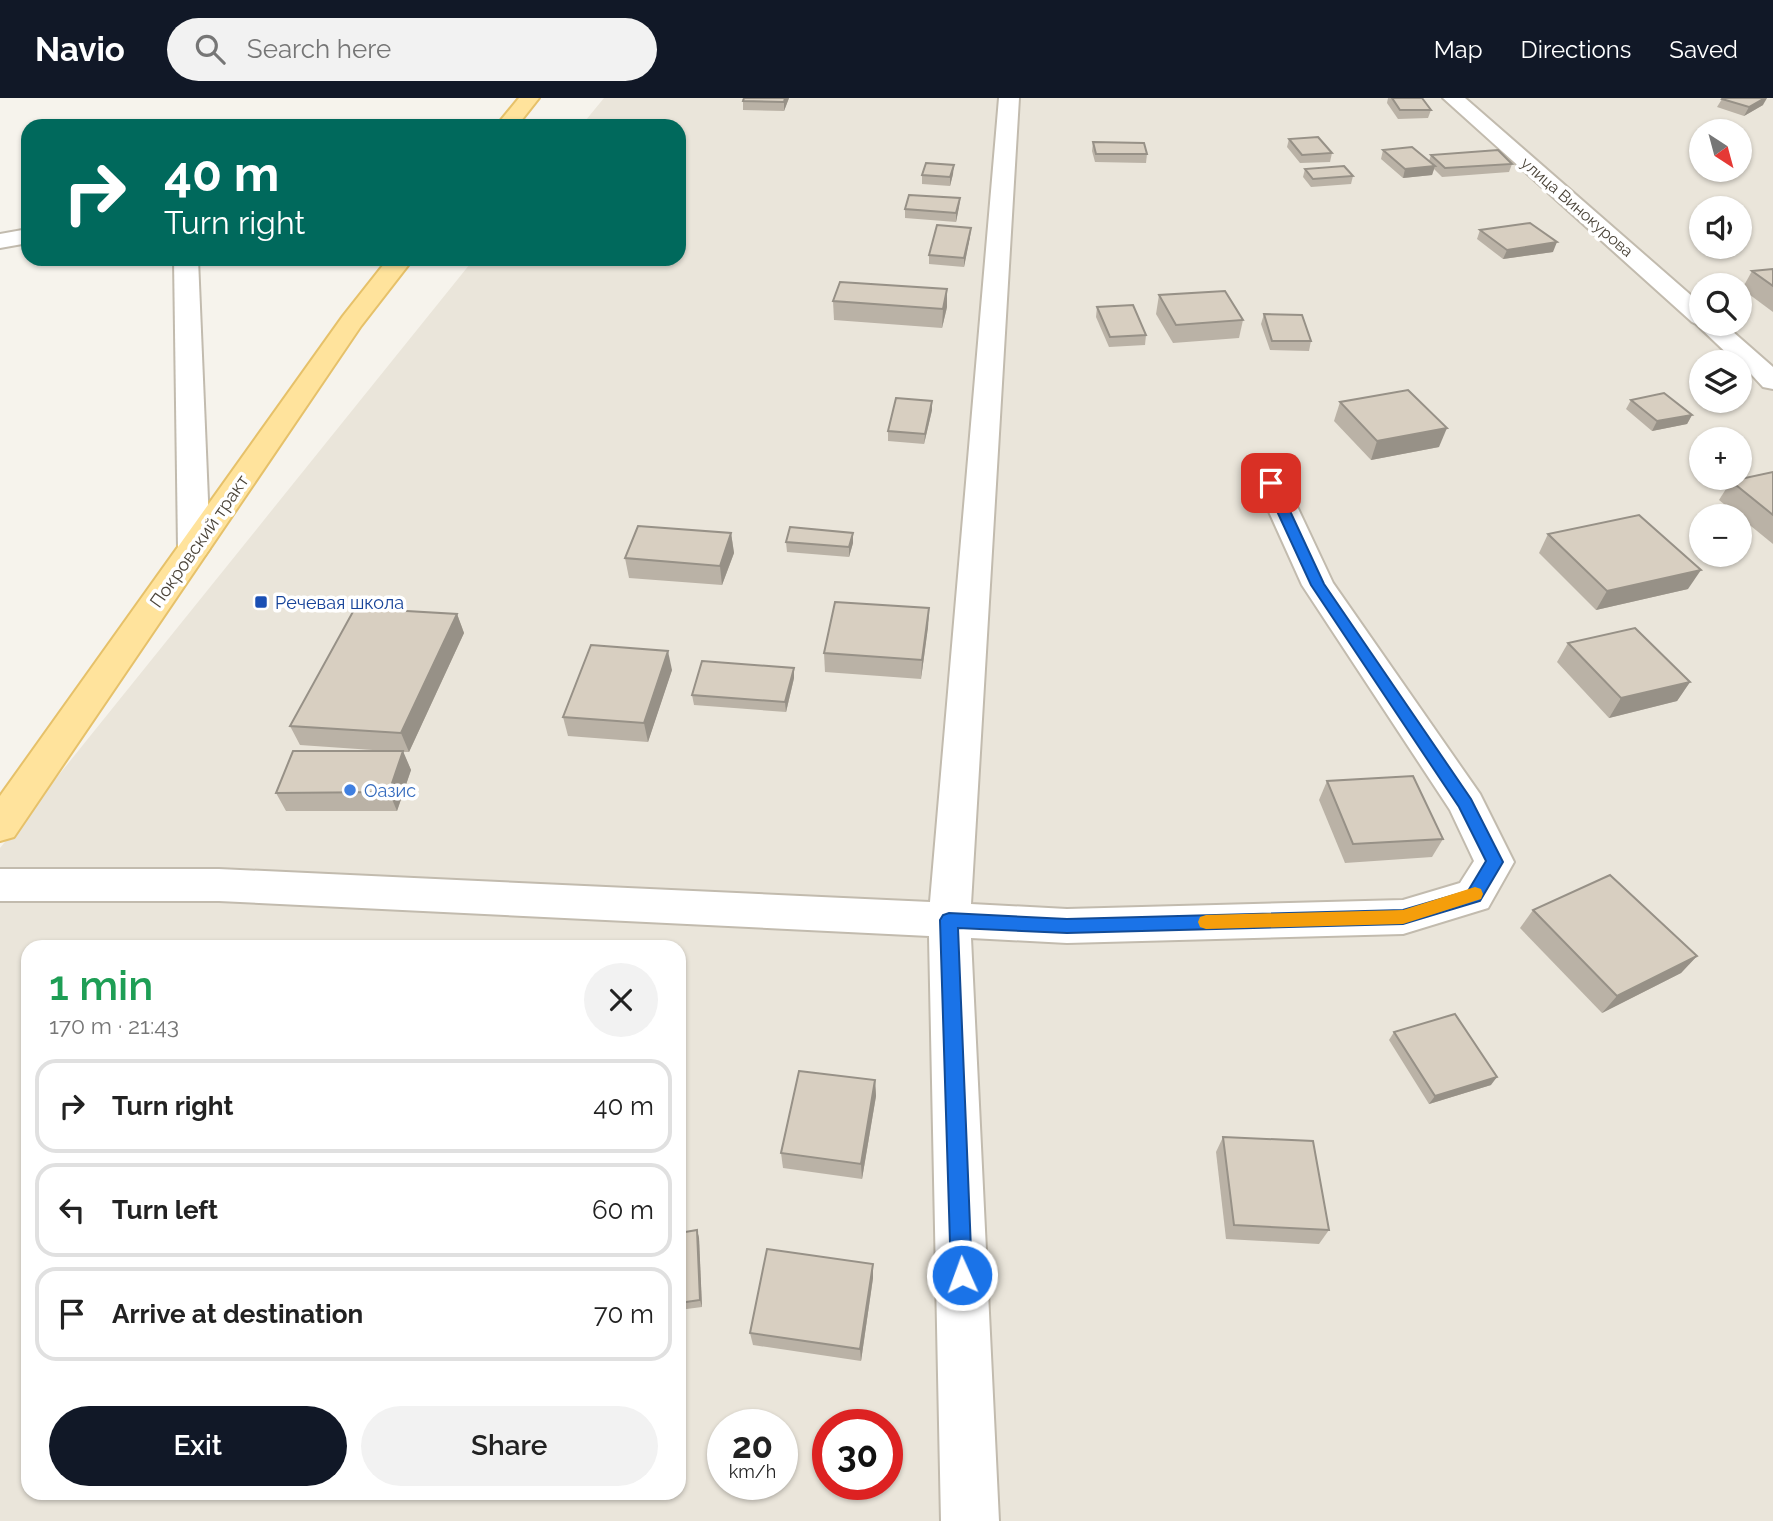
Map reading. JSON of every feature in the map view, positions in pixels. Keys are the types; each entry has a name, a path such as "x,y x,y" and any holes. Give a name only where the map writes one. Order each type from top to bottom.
{"main road":[{"path":"512,119 529,98"},
{"name":"Покровский тракт","path":"0,826 352,321 395,266"}],"street":[{"path":"970,1521 949,920 1009,98"},
{"name":"улица Винокурова","path":"1454,98 1689,306"},
{"path":"0,241 21,237"},
{"path":"186,266 194,548"},
{"path":"1722,336 1773,381"},
{"path":"0,885 219,885 1067,926 1403,917 1474,896 1494,862 1466,804 1318,585 1271,483"}],"shaded area":[{"path":"604,98 1773,98 1773,1521 0,1521 0,848 468,266 686,266 686,119 587,119"}],"building":[{"path":"744,98 785,98 784,102 743,101"},
{"path":"1392,98 1422,98 1431,110 1400,110"},
{"path":"1723,98 1765,98 1749,107"},
{"path":"1318,137 1332,153 1302,155 1289,139"},
{"path":"1093,142 1144,143 1147,154 1096,154"},
{"path":"1412,147 1435,166 1405,169 1383,150"},
{"path":"1498,150 1512,164 1445,168 1431,155"},
{"path":"926,163 954,165 950,177 922,175"},
{"path":"1344,166 1353,176 1313,179 1305,169"},
{"path":"909,195 960,198 956,213 905,209"},
{"path":"1530,223 1557,242 1507,250 1480,230"},
{"path":"937,225 971,228 964,258 929,255"},
{"path":"1773,269 1773,286 1752,271"},
{"path":"840,282 947,289 943,309 833,301"},
{"path":"1225,291 1243,320 1176,325 1159,295"},
{"path":"1133,305 1146,335 1110,337 1097,307"},
{"path":"1264,314 1302,315 1311,341 1272,341"},
{"path":"1408,390 1447,428 1377,441 1340,402"},
{"path":"1664,393 1692,415 1657,421 1631,400"},
{"path":"896,398 932,401 925,434 888,431"},
{"path":"1773,472 1773,515 1742,490 1752,490 1752,476"},
{"path":"1639,515 1689,559 1689,567 1701,570 1607,591 1548,534"},
{"path":"638,526 731,533 720,566 625,558"},
{"path":"790,527 853,533 849,547 786,542"},
{"path":"835,602 929,608 922,660 824,653"},
{"path":"355,608 457,614 401,733 290,726"},
{"path":"1635,628 1690,682 1621,698 1568,643"},
{"path":"591,645 668,651 644,723 563,717"},
{"path":"702,661 794,668 785,702 692,695"},
{"path":"293,751 403,751 389,792 276,793"},
{"path":"1413,776 1443,839 1353,844 1327,781"},
{"path":"1610,875 1697,956 1617,996 1533,910"},
{"path":"1455,1014 1497,1077 1435,1096 1394,1032"},
{"path":"799,1071 875,1080 861,1164 781,1153"},
{"path":"1223,1137 1313,1141 1329,1230 1234,1225"},
{"path":"697,1230 700,1300 686,1302 686,1232"},
{"path":"767,1249 873,1264 860,1349 750,1333"}],"slow traffic":[{"path":"1206,922 1403,917 1475,894"}],"place":[{"name":"Речевая школа","path":"261,602"},
{"name":"Оазис","path":"350,790"}],"route":[{"path":"962,1275 949,920 1067,926 1403,917 1474,896 1494,862 1466,804 1318,585 1271,483"}]}
